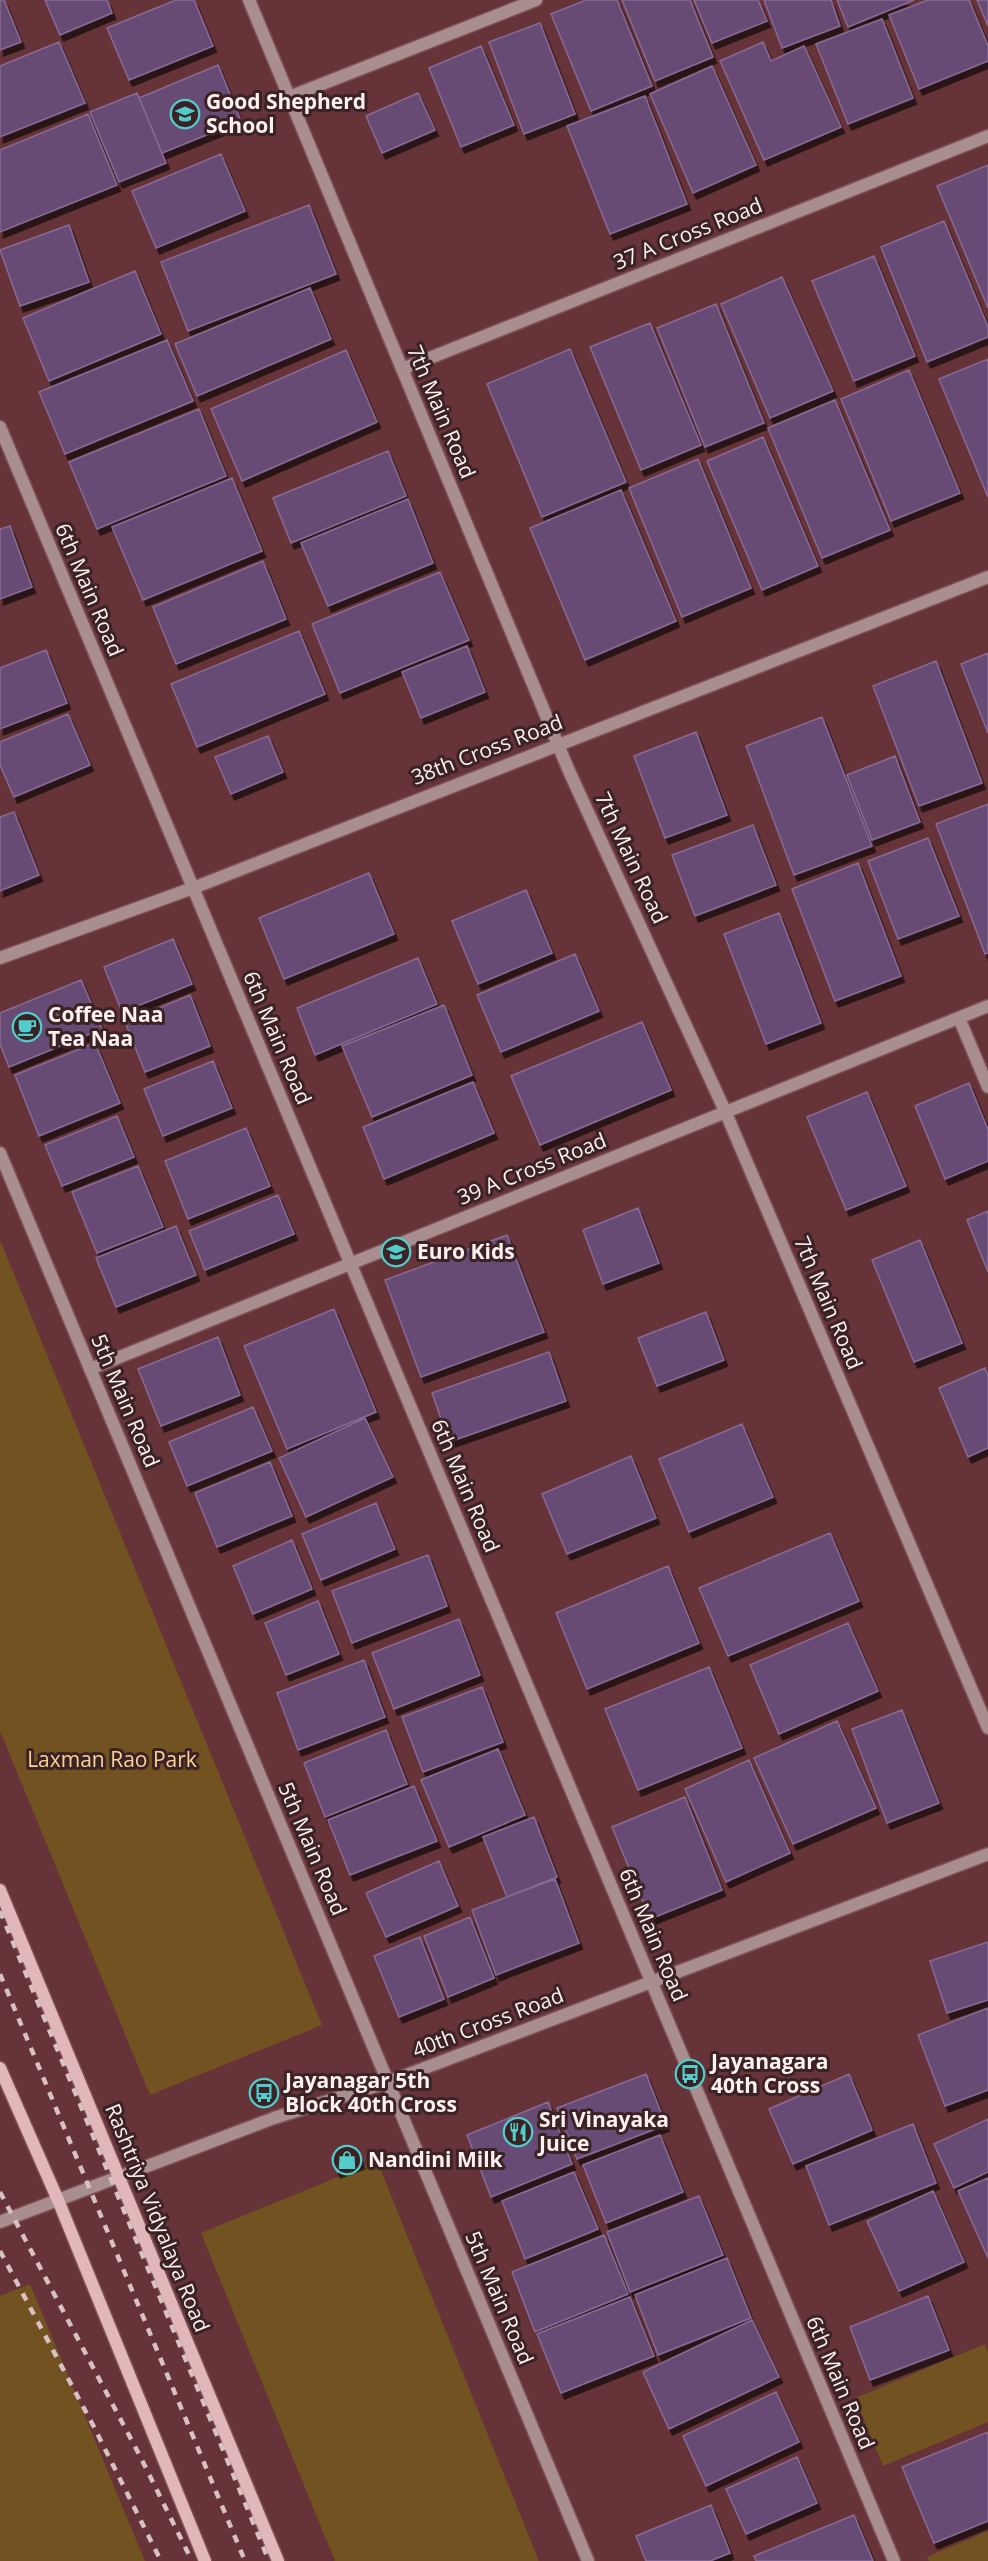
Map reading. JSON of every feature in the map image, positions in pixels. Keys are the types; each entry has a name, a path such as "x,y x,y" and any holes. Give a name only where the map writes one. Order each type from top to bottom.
{"main road":[{"name":"Rashtriya Vidyalaya Road","path":"0,1890 278,2561"},
{"path":"0,2068 58,2200 205,2561"}],"street":[{"name":"7th Main Road","path":"249,0 558,743 725,1111 988,1728"},
{"path":"289,97 536,0"},
{"name":"37 A Cross Road","path":"402,369 988,136"},
{"name":"6th Main Road","path":"0,427 894,2561"},
{"name":"38th Cross Road","path":"0,958 192,888 558,743 988,577"},
{"name":"39 A Cross Road","path":"90,1369 988,1006"},
{"path":"959,1018 988,1087"},
{"name":"5th Main Road","path":"0,1153 588,2561"},
{"name":"40th Cross Road","path":"0,2222 274,2118 388,2082 988,1854"}],"green space":[{"name":"Laxman Rao Park","path":"0,1240 322,2025 150,2095 0,1731"},
{"path":"377,2161 539,2561 335,2561 201,2233"},
{"path":"30,2284 145,2561 0,2561 0,2296"},
{"path":"985,2344 988,2352 988,2422 883,2466 855,2398"},
{"path":"988,2531 988,2561 929,2561 927,2557"}],"building":[{"path":"0,0 4,0 21,42 0,50"},
{"path":"45,0 107,0 112,13 60,35"},
{"path":"176,0 194,0 213,46 129,80 107,28"},
{"path":"586,0 617,0 652,86 591,111 551,14"},
{"path":"622,0 690,0 713,57 655,81"},
{"path":"694,0 758,0 767,21 712,43"},
{"path":"764,0 831,0 840,26 782,48"},
{"path":"837,0 914,0 848,27"},
{"path":"928,0 969,0 988,46 988,61 919,89 889,15"},
{"path":"977,0 988,0 988,26"},
{"path":"882,19 913,98 848,124 816,44"},
{"path":"540,23 575,114 524,134 489,42"},
{"path":"59,42 85,103 0,137 0,66"},
{"path":"763,42 771,61 804,46 841,127 764,160 720,61"},
{"path":"481,46 514,125 461,147 429,68"},
{"path":"218,65 241,121 162,153 139,98"},
{"path":"712,66 756,165 693,193 650,94"},
{"path":"137,93 166,163 119,182 90,112"},
{"path":"418,93 435,130 382,153 366,116"},
{"path":"645,96 687,204 610,234 567,126"},
{"path":"88,114 117,185 0,232 0,150"},
{"path":"221,154 245,211 156,248 132,191"},
{"path":"988,165 988,308 937,186"},
{"path":"309,205 336,274 188,331 161,262"},
{"path":"944,221 988,327 988,337 927,362 881,247"},
{"path":"69,225 89,282 20,306 0,250"},
{"path":"874,256 915,356 854,381 812,281"},
{"path":"135,271 161,334 49,381 23,318"},
{"path":"782,277 833,391 770,418 721,304"},
{"path":"310,288 331,339 197,396 175,344"},
{"path":"716,304 764,423 705,447 657,328"},
{"path":"650,323 701,445 641,470 590,347"},
{"path":"167,340 193,401 65,454 39,392"},
{"path":"570,349 626,482 542,517 487,384"},
{"path":"346,350 377,422 242,481 211,409"},
{"path":"988,359 988,497 939,379"},
{"path":"909,370 960,493 891,521 841,399"},
{"path":"835,400 890,530 822,558 768,428"},
{"path":"199,409 226,476 97,529 69,462"},
{"path":"763,437 818,566 762,590 707,461"},
{"path":"388,451 406,496 291,543 273,498"},
{"path":"698,459 751,588 682,617 629,488"},
{"path":"232,478 262,551 143,600 112,527"},
{"path":"621,490 676,621 585,660 530,528"},
{"path":"408,499 433,563 328,606 301,543"},
{"path":"10,526 32,587 0,599 0,529"},
{"path":"263,561 286,619 176,664 153,607"},
{"path":"440,572 469,640 340,693 312,624"},
{"path":"299,631 325,694 197,747 171,684"},
{"path":"467,646 485,692 421,718 402,672"},
{"path":"46,650 67,703 0,729 0,668"},
{"path":"988,653 988,733 961,664"},
{"path":"936,661 982,783 919,806 873,686"},
{"path":"68,714 90,765 14,797 0,765 0,742"},
{"path":"822,717 872,846 794,875 746,746"},
{"path":"696,732 727,815 665,838 634,756"},
{"path":"268,736 283,772 231,794 215,757"},
{"path":"895,756 920,822 872,840 847,775"},
{"path":"988,804 988,953 985,954 936,824"},
{"path":"14,812 39,875 0,891 0,817"},
{"path":"753,825 776,885 695,916 672,855"},
{"path":"928,838 959,916 898,939 868,861"},
{"path":"858,863 901,976 835,1001 792,889"},
{"path":"369,873 394,934 284,979 259,918"},
{"path":"526,890 552,953 478,984 452,921"},
{"path":"779,913 821,1023 766,1044 724,934"},
{"path":"173,939 192,984 122,1012 104,967"},
{"path":"575,954 599,1011 501,1052 477,995"},
{"path":"418,958 437,1004 315,1055 297,1008"},
{"path":"81,980 102,1029 9,1067 0,1044 0,1013"},
{"path":"190,995 210,1046 145,1072 125,1022"},
{"path":"444,1005 472,1075 372,1117 342,1046"},
{"path":"642,1022 671,1090 540,1145 511,1076"},
{"path":"95,1043 120,1103 39,1136 15,1075"},
{"path":"213,1061 232,1108 163,1136 144,1089"},
{"path":"473,1082 494,1133 384,1179 363,1127"},
{"path":"969,1083 988,1130 988,1161 945,1179 915,1106"},
{"path":"867,1092 906,1186 846,1210 807,1117"},
{"path":"117,1116 134,1157 62,1186 45,1145"},
{"path":"246,1128 270,1186 188,1219 165,1161"},
{"path":"138,1166 163,1227 97,1253 72,1192"},
{"path":"278,1195 294,1234 205,1270 189,1231"},
{"path":"638,1208 659,1263 603,1284 583,1230"},
{"path":"988,1211 988,1272 967,1220"},
{"path":"176,1226 196,1275 116,1307 96,1258"},
{"path":"507,1235 544,1332 421,1377 385,1280"},
{"path":"920,1240 962,1343 914,1362 872,1260"},
{"path":"334,1309 376,1412 287,1449 244,1346"},
{"path":"706,1312 724,1360 657,1386 638,1338"},
{"path":"218,1337 240,1395 161,1426 138,1369"},
{"path":"549,1352 566,1401 449,1442 432,1393"},
{"path":"985,1368 988,1376 988,1448 968,1457 939,1388"},
{"path":"253,1407 272,1451 187,1486 169,1442"},
{"path":"365,1418 393,1477 306,1517 279,1458"},
{"path":"742,1424 773,1497 689,1532 659,1459"},
{"path":"631,1456 656,1518 567,1554 542,1494"},
{"path":"270,1462 292,1516 217,1547 195,1493"},
{"path":"376,1503 395,1549 321,1580 302,1534"},
{"path":"830,1533 859,1601 728,1656 699,1588"},
{"path":"292,1540 312,1589 253,1614 233,1566"},
{"path":"428,1555 447,1606 352,1643 332,1591"},
{"path":"668,1566 699,1643 587,1689 556,1613"},
{"path":"318,1601 339,1654 286,1675 265,1623"},
{"path":"459,1619 480,1675 394,1709 372,1653"},
{"path":"848,1623 878,1691 779,1734 750,1665"},
{"path":"364,1660 385,1717 298,1750 277,1693"},
{"path":"709,1667 742,1748 638,1790 605,1709"},
{"path":"482,1687 503,1742 423,1772 402,1717"},
{"path":"902,1710 939,1803 887,1823 852,1729"},
{"path":"837,1721 876,1808 793,1844 754,1758"},
{"path":"386,1730 407,1784 325,1817 304,1763"},
{"path":"498,1749 525,1815 449,1847 421,1780"},
{"path":"749,1760 790,1853 726,1882 685,1789"},
{"path":"414,1786 437,1841 350,1875 328,1820"},
{"path":"685,1797 722,1890 650,1919 612,1827"},
{"path":"534,1817 557,1877 507,1897 483,1837"},
{"path":"439,1861 458,1906 386,1937 366,1893"},
{"path":"555,1879 579,1943 496,1975 472,1910"},
{"path":"470,1917 494,1978 448,1997 424,1936"},
{"path":"420,1937 444,1999 399,2017 374,1956"},
{"path":"988,1942 988,2000 947,2013 930,1961"},
{"path":"988,2008 988,2090 945,2106 918,2035"},
{"path":"646,2074 666,2125 577,2159 557,2108"},
{"path":"849,2074 872,2130 793,2164 769,2109"},
{"path":"548,2102 572,2164 491,2197 467,2135"},
{"path":"988,2119 988,2172 954,2188 934,2144"},
{"path":"913,2124 936,2183 829,2225 806,2166"},
{"path":"660,2135 683,2192 606,2223 583,2165"},
{"name":"Nandini Milk","path":"356,2148 361,2163 337,2172 332,2158"},
{"path":"574,2172 598,2229 525,2259 502,2201"},
{"path":"988,2178 988,2258 958,2191"},
{"path":"933,2191 964,2262 899,2291 867,2221"},
{"path":"699,2196 723,2255 630,2292 607,2232"},
{"path":"604,2235 628,2294 535,2332 512,2272"},
{"path":"727,2258 751,2318 658,2355 635,2295"},
{"path":"928,2296 949,2350 870,2380 850,2327"},
{"path":"630,2297 654,2356 561,2393 537,2334"},
{"path":"752,2320 779,2377 669,2429 643,2372"},
{"path":"776,2392 799,2442 706,2486 683,2436"},
{"path":"988,2432 988,2521 934,2543 902,2467"},
{"path":"797,2457 817,2503 746,2534 726,2489"},
{"path":"711,2505 730,2553 710,2561 646,2561 636,2536"},
{"path":"854,2515 873,2561 756,2561 754,2556"}],"railway":[{"path":"0,1911 269,2561"},
{"path":"0,1974 245,2561"},
{"path":"0,2192 140,2456 192,2561"},
{"path":"0,2251 94,2427 161,2561"}],"place":[{"name":"Good Shepherd School","path":"185,114"},
{"name":"Coffee Naa Tea Naa","path":"27,1027"},
{"name":"Euro Kids","path":"396,1252"},
{"name":"Jayanagara 40th Cross","path":"690,2074"},
{"name":"Jayanagar 5th Block 40th Cross","path":"264,2093"},
{"name":"Sri Vinayaka Juice","path":"518,2132"},
{"name":"Nandini Milk","path":"347,2160"}]}
